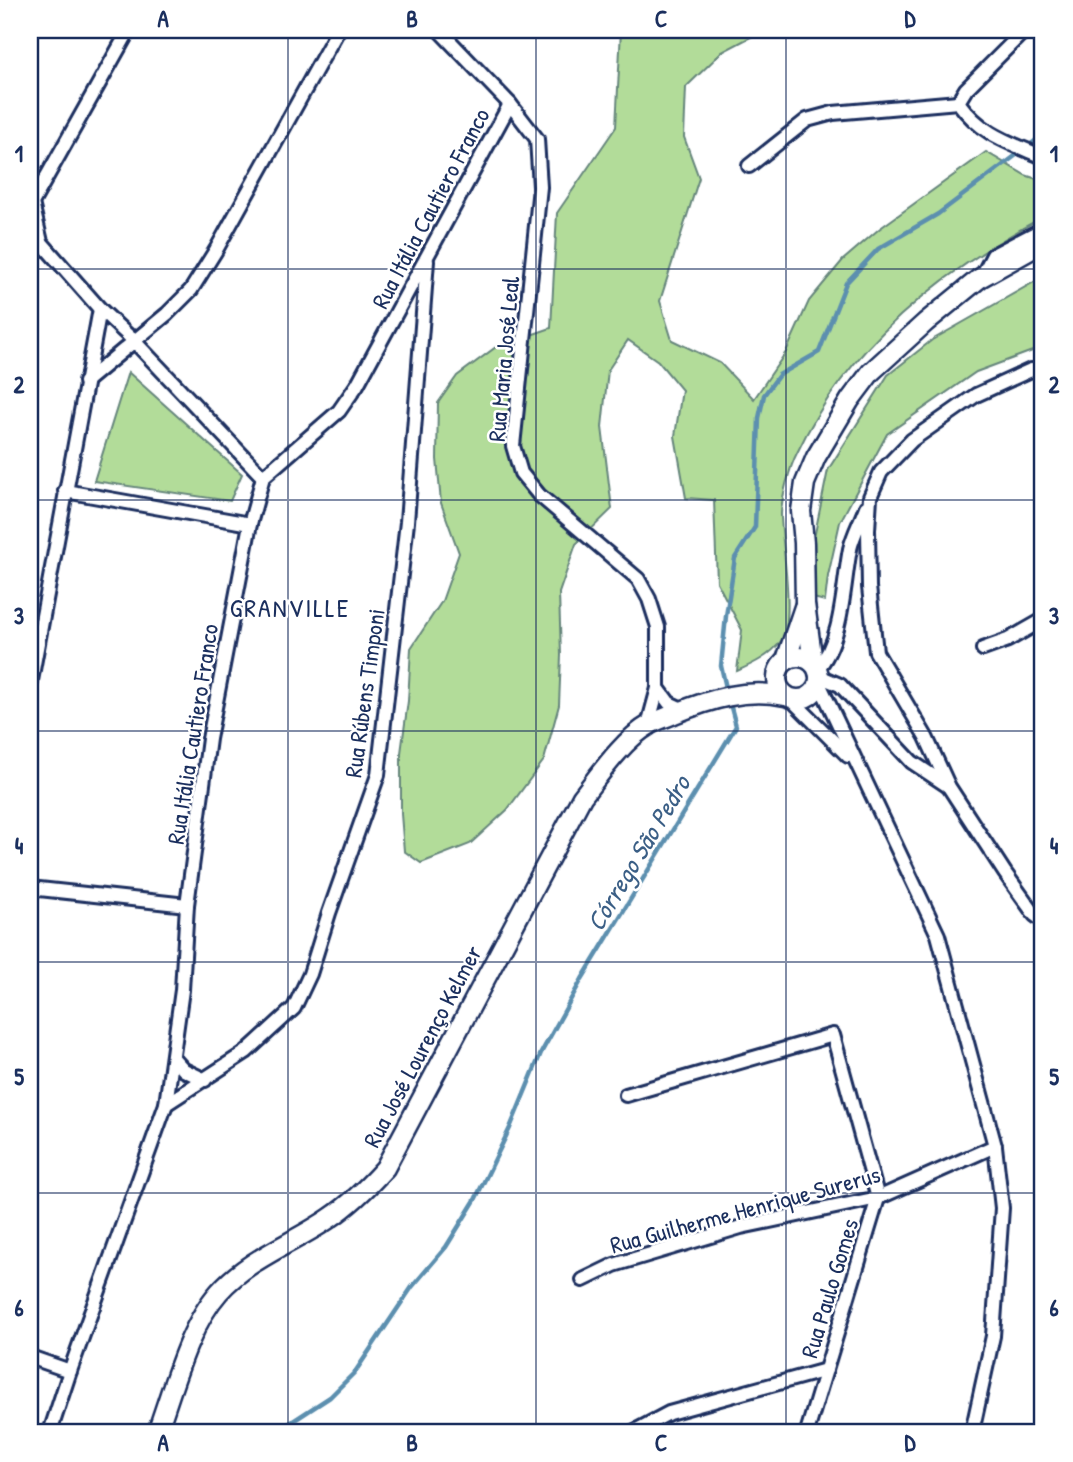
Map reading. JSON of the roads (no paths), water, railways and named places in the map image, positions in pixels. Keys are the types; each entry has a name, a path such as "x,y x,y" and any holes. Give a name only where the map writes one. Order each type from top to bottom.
{"main road":[{"path":"805,604 777,685 788,697 804,699 816,690 817,673 805,604 801,511 805,483 816,457 850,400 871,372 980,278 1043,243"},
{"path":"782,666 800,657 817,673"},
{"name":"Rua José Lourenço Kelmer","path":"736,694 782,666"},
{"name":"Rua José Lourenço Kelmer","path":"157,1432 191,1337 219,1292 247,1267 330,1218 362,1194 385,1168 582,797 608,763 648,725 709,700 736,694 788,697"}],"street":[{"path":"130,30 32,203 41,242 100,309 134,341 263,477"},
{"path":"85,382 191,290 338,30"},
{"name":"Rua Maria José Leal","path":"439,30 510,104 537,139 540,187 513,446 521,473 539,495 638,579 649,599 658,627 659,688 648,725"},
{"path":"958,102 966,89 1025,30"},
{"path":"958,102 971,120 990,134 1043,157"},
{"path":"749,166 807,121 833,113 958,102"},
{"name":"Rua Itália Cautiero Franco","path":"50,1432 166,1104 174,1059 182,990 187,905 209,738 250,524 263,477 339,411 357,386 510,104"},
{"path":"980,278 993,255 1043,229"},
{"name":"Rua Rúbens Timponi","path":"166,1104 246,1052 294,1008 310,975 378,775 407,522 427,257"},
{"path":"30,686 100,309"},
{"path":"817,673 827,659 832,643 851,545 881,472 912,440 976,395 1031,370 1043,372"},
{"path":"65,491 250,524"},
{"path":"870,497 869,587 876,652 926,737 949,787 1005,873 1035,915 1043,921"},
{"path":"983,649 1008,640 1043,620"},
{"path":"817,673 856,764 907,865 938,936 995,1146 1002,1208 993,1336 972,1432"},
{"path":"817,673 841,685 912,762 949,787"},
{"path":"659,688 668,703 684,710"},
{"path":"788,697 856,764"},
{"path":"30,888 187,905"},
{"name":"Rua Paulo Gomes","path":"626,1095 833,1035 878,1198 807,1432"},
{"path":"174,1059 184,1070 205,1080"},
{"name":"Rua Guilherme Henrique Surerus","path":"583,1280 614,1265 740,1227 878,1198 995,1146"},
{"path":"30,1357 70,1371"},
{"path":"634,1432 669,1413 826,1370"}],"waterway":[{"name":"Córrego São Pedro","path":"727,692 721,666 726,616 735,558 755,527 759,418 764,395 779,375 819,352 846,283 878,249 938,214 1043,135"},
{"name":"Córrego São Pedro","path":"282,1432 287,1425 330,1397 355,1372 412,1287 446,1247 475,1200 510,1128 541,1053 582,979 736,726 729,700"}],"district":[{"name":"GRANVILLE","path":"290,607"}]}
